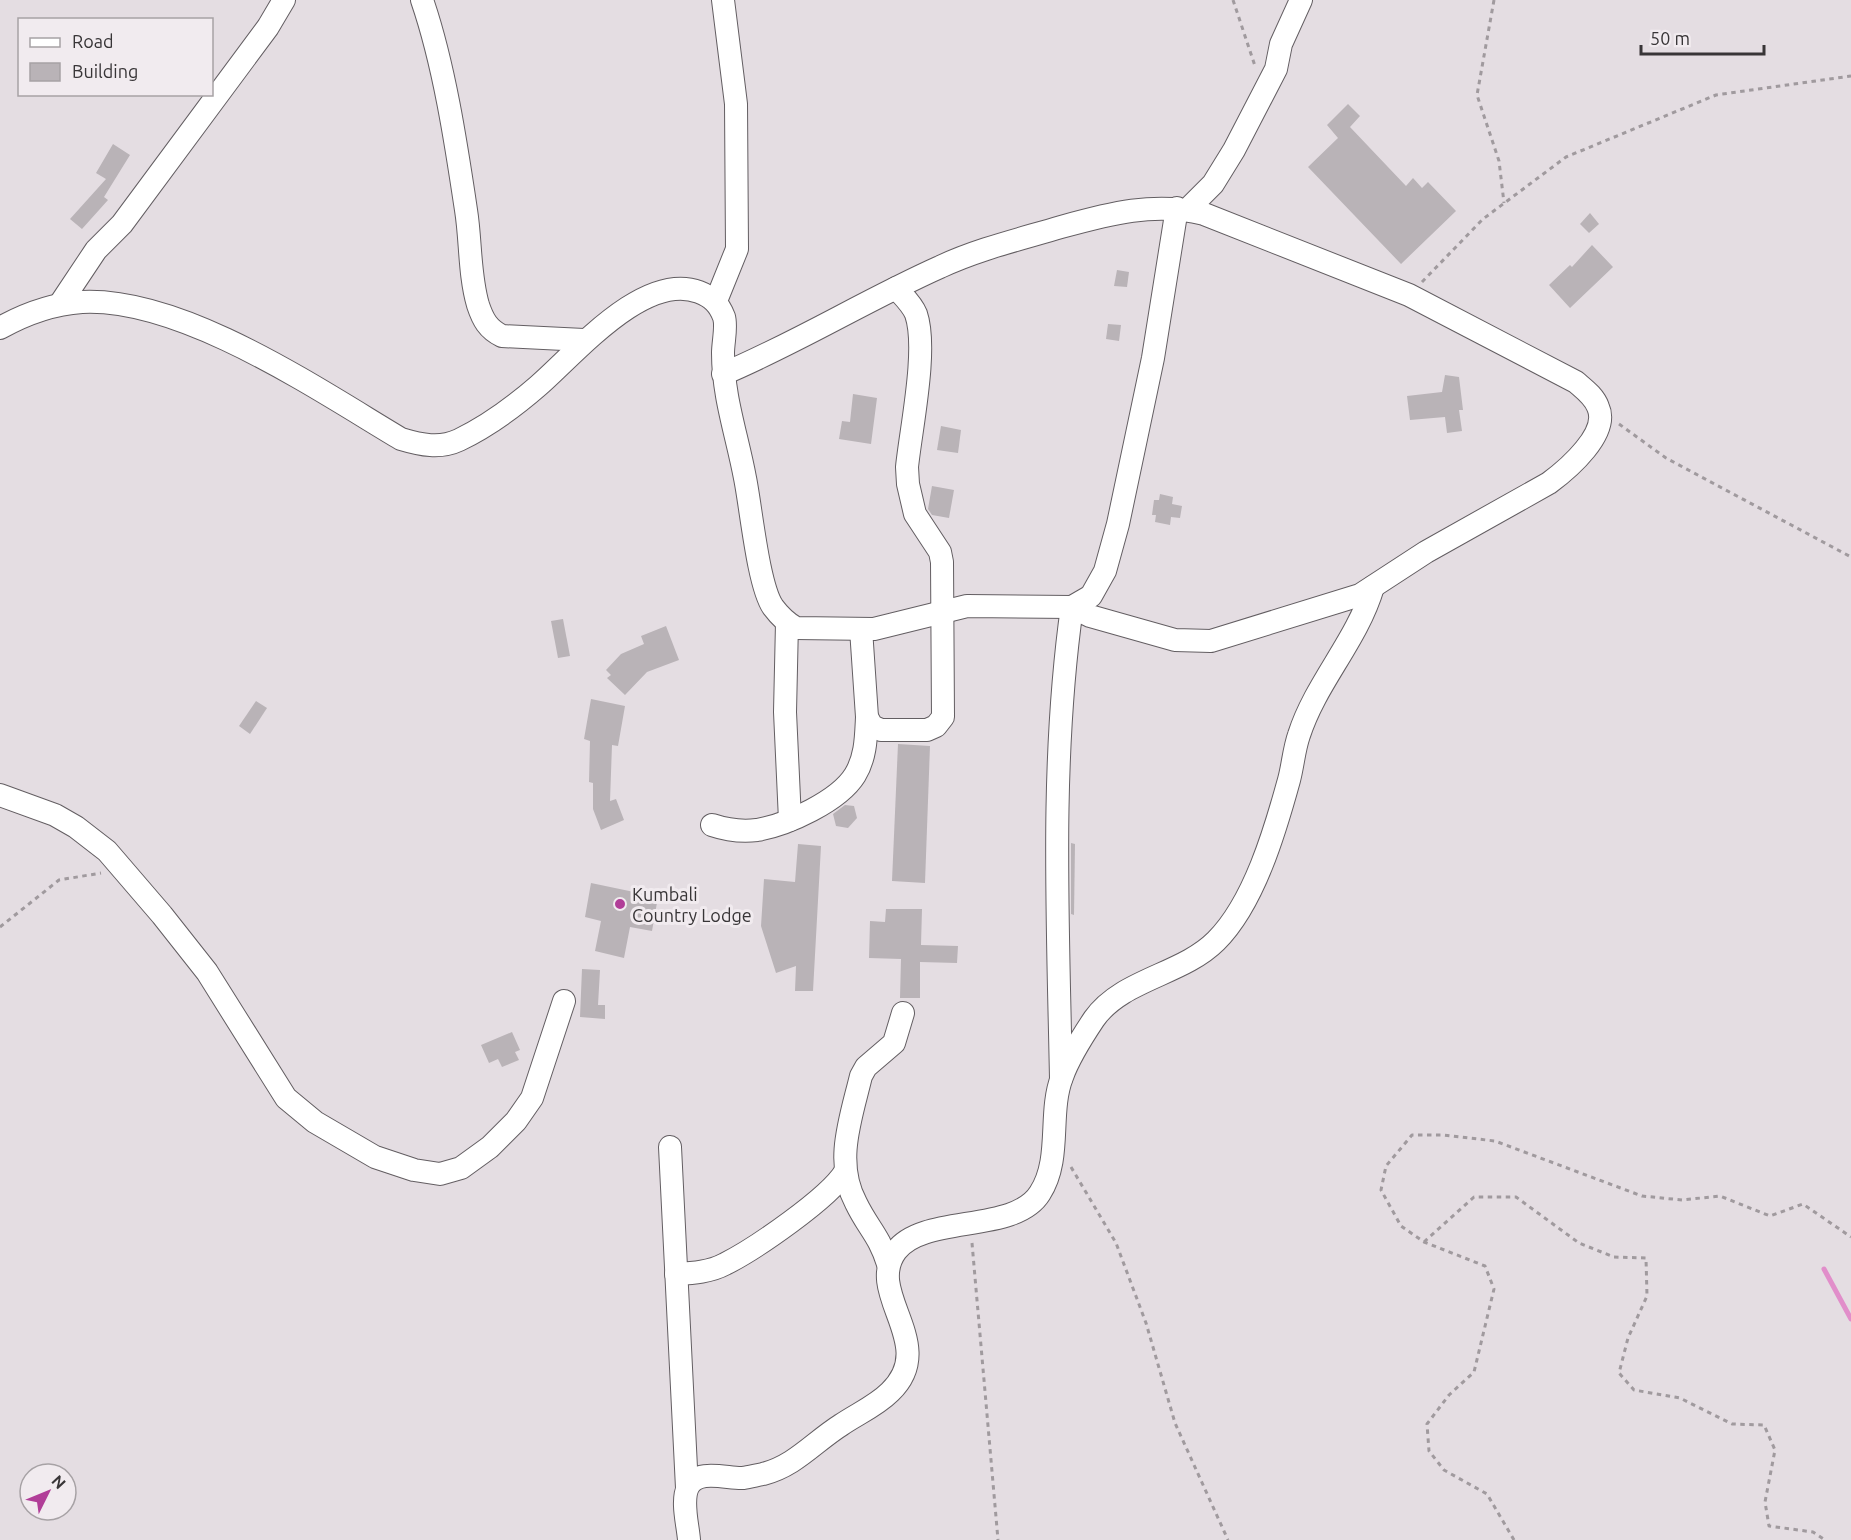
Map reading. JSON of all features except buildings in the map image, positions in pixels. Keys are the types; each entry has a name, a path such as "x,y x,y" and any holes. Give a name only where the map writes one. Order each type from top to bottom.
{"street":[{"path":"422,0 455,144 466,211 472,279 484,321 491,330 502,336 584,340"},
{"path":"716,301 737,249 736,104 723,0"},
{"path":"0,328 38,310 60,304 104,303 177,320 219,337 287,373 401,439 421,445 440,445 473,433 538,387 584,340 632,304 669,291 688,288 716,301 725,319 723,374 728,411 745,475 766,588 772,606 787,623 796,628 861,629 885,627 967,606 1071,606 1091,596 1105,571 1118,524 1182,209 1213,184 1276,69 1291,18 1301,0"},
{"path":"60,304 96,250 122,224 268,27 283,1"},
{"path":"723,374 757,360 941,266 1004,244 1083,221 1140,209 1182,209 1271,239 1409,295 1576,382 1592,396 1599,409 1600,424 1583,451 1566,471 1348,600 1211,641 1175,640 1090,616 1071,606"},
{"path":"867,717 872,726 881,730 927,729 936,726 943,717 944,576 940,552 915,514 908,484 907,467 919,352 918,324 910,303 896,288"},
{"path":"1061,1078 1097,1015 1113,999 1195,957 1214,943 1230,925 1258,873 1289,780 1299,735 1360,622 1373,587"},
{"path":"888,1264 899,1247 915,1238 1005,1216 1027,1207 1040,1193 1050,1167 1061,1078 1056,837 1062,678 1071,606"},
{"path":"787,623 785,712 790,820"},
{"path":"712,825 730,831 757,830 790,820 833,798 847,787 857,773 865,750 867,717 861,629"},
{"path":"0,795 55,815 76,827 107,851 207,972 286,1098 315,1122 375,1156 414,1170 440,1174 460,1168 490,1147 516,1121 532,1098 564,1001"},
{"path":"687,1488 694,1480 703,1477 743,1478 782,1467 798,1459 838,1427 891,1391 900,1380 909,1346 889,1285 888,1264 875,1231 856,1204 845,1172 844,1151 861,1076 866,1067 894,1043 903,1013"},
{"path":"670,1147 689,1540"},
{"path":"676,1275 705,1272 726,1264 797,1216 837,1184 845,1172"}],"path":[{"path":"1233,0 1264,94"},
{"path":"1494,0 1477,95 1499,161 1504,202"},
{"path":"1409,295 1483,219 1566,157 1716,95 1851,76"},
{"path":"1614,419 1666,458 1851,557"},
{"path":"0,927 59,880 124,870"},
{"path":"1514,1540 1487,1494 1444,1470 1430,1451 1427,1424 1449,1395 1474,1372 1494,1289 1485,1266 1424,1242 1401,1226 1381,1190 1386,1166 1412,1135 1494,1141 1642,1196 1682,1200 1720,1196 1770,1216 1803,1204 1851,1237"},
{"path":"1054,1139 1116,1243 1146,1323 1175,1423 1228,1540"},
{"path":"1424,1242 1474,1197 1516,1197 1578,1244 1614,1257 1646,1258 1647,1296 1628,1338 1619,1373 1634,1390 1680,1398 1732,1424 1764,1425 1775,1450 1765,1502 1769,1526 1813,1532 1825,1540"},
{"path":"970,1223 998,1540"}],"waterway":[{"path":"1824,1269 1851,1319"}],"place":[{"name":"Kumbali Country Lodge","path":"620,904"}]}
